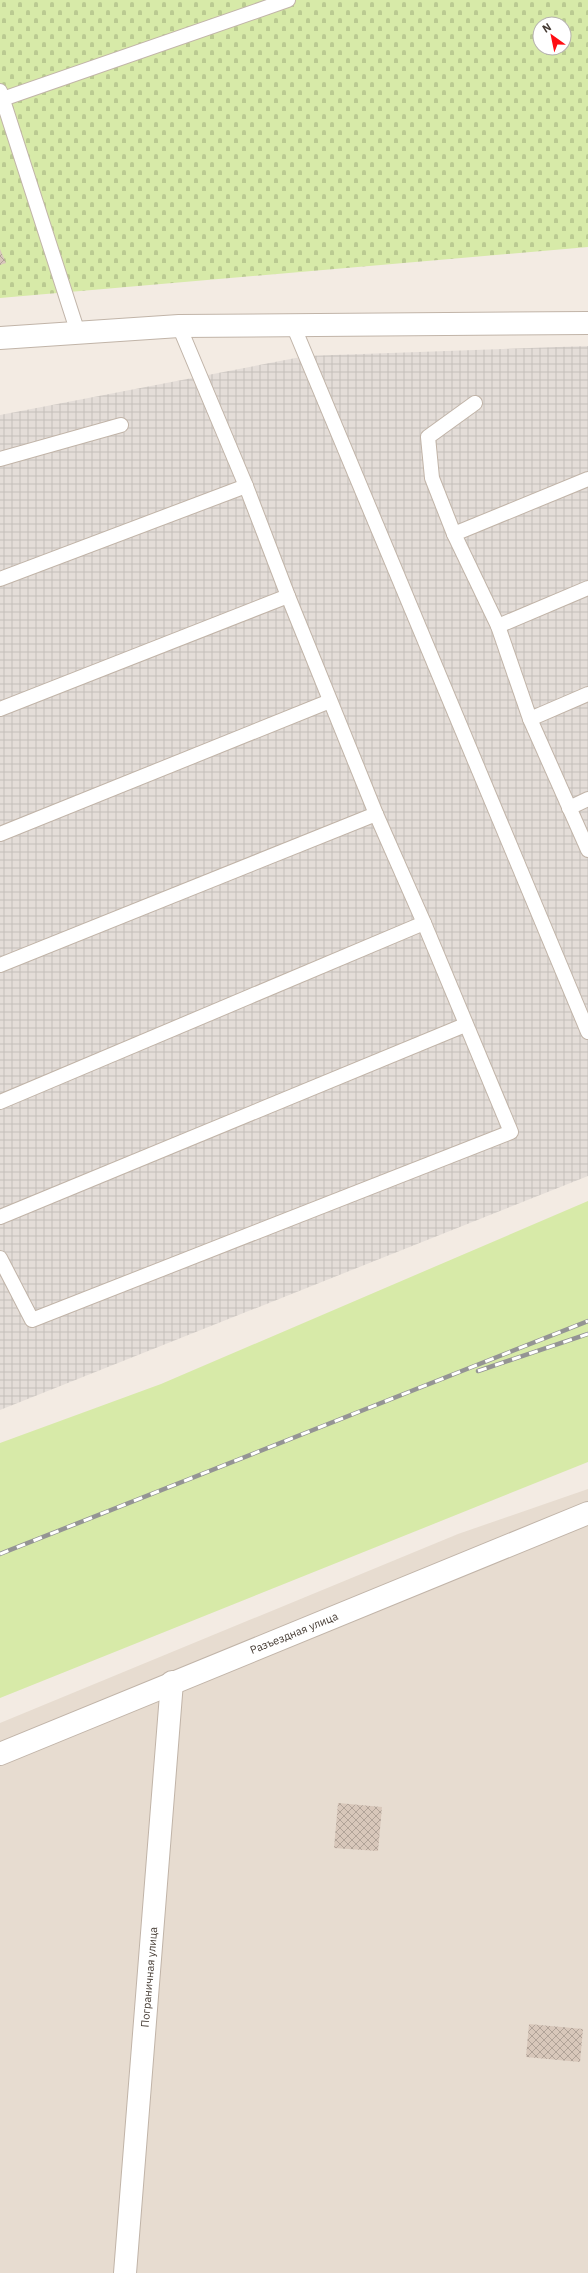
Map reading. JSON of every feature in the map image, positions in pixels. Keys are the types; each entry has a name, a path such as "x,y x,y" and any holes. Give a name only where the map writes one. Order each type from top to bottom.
{"street":[{"path":"0,338 178,326 588,323"},
{"name":"Разъездная улица","path":"0,1754 172,1682 588,1513"},
{"name":"Пограничная улица","path":"125,2273 172,1682"}],"lane":[{"path":"78,333 1,96 288,0"},
{"path":"293,325 588,1032"},
{"path":"0,1258 32,1320 511,1132 465,1025 424,923 376,814 288,596 246,486 178,326"},
{"path":"475,403 428,437 432,478 454,534 498,626 530,719 568,808 588,850"},
{"path":"0,459 121,425"},
{"path":"454,534 588,479"},
{"path":"0,578 246,486"},
{"path":"498,626 588,588"},
{"path":"0,709 288,596"},
{"path":"530,719 588,694"},
{"path":"0,834 330,701"},
{"path":"568,808 588,799"},
{"path":"0,965 376,814"},
{"path":"0,1102 424,923"},
{"path":"0,1217 465,1025"}],"shaded area":[{"path":"588,346 588,1176 0,1410 0,415 306,356"},
{"path":"588,1489 588,2273 0,2273 0,1723 458,1534"}],"green space":[{"path":"0,0 588,0 588,247 0,298"},
{"path":"588,1201 588,1462 0,1698 0,1443 161,1384"}],"building":[{"path":"0,249 6,263 0,265"},
{"path":"338,1803 382,1807 378,1851 334,1848"},
{"path":"529,2024 583,2029 580,2062 526,2057"}],"railway":[{"path":"0,1554 588,1321"},
{"path":"478,1371 588,1334"}]}
